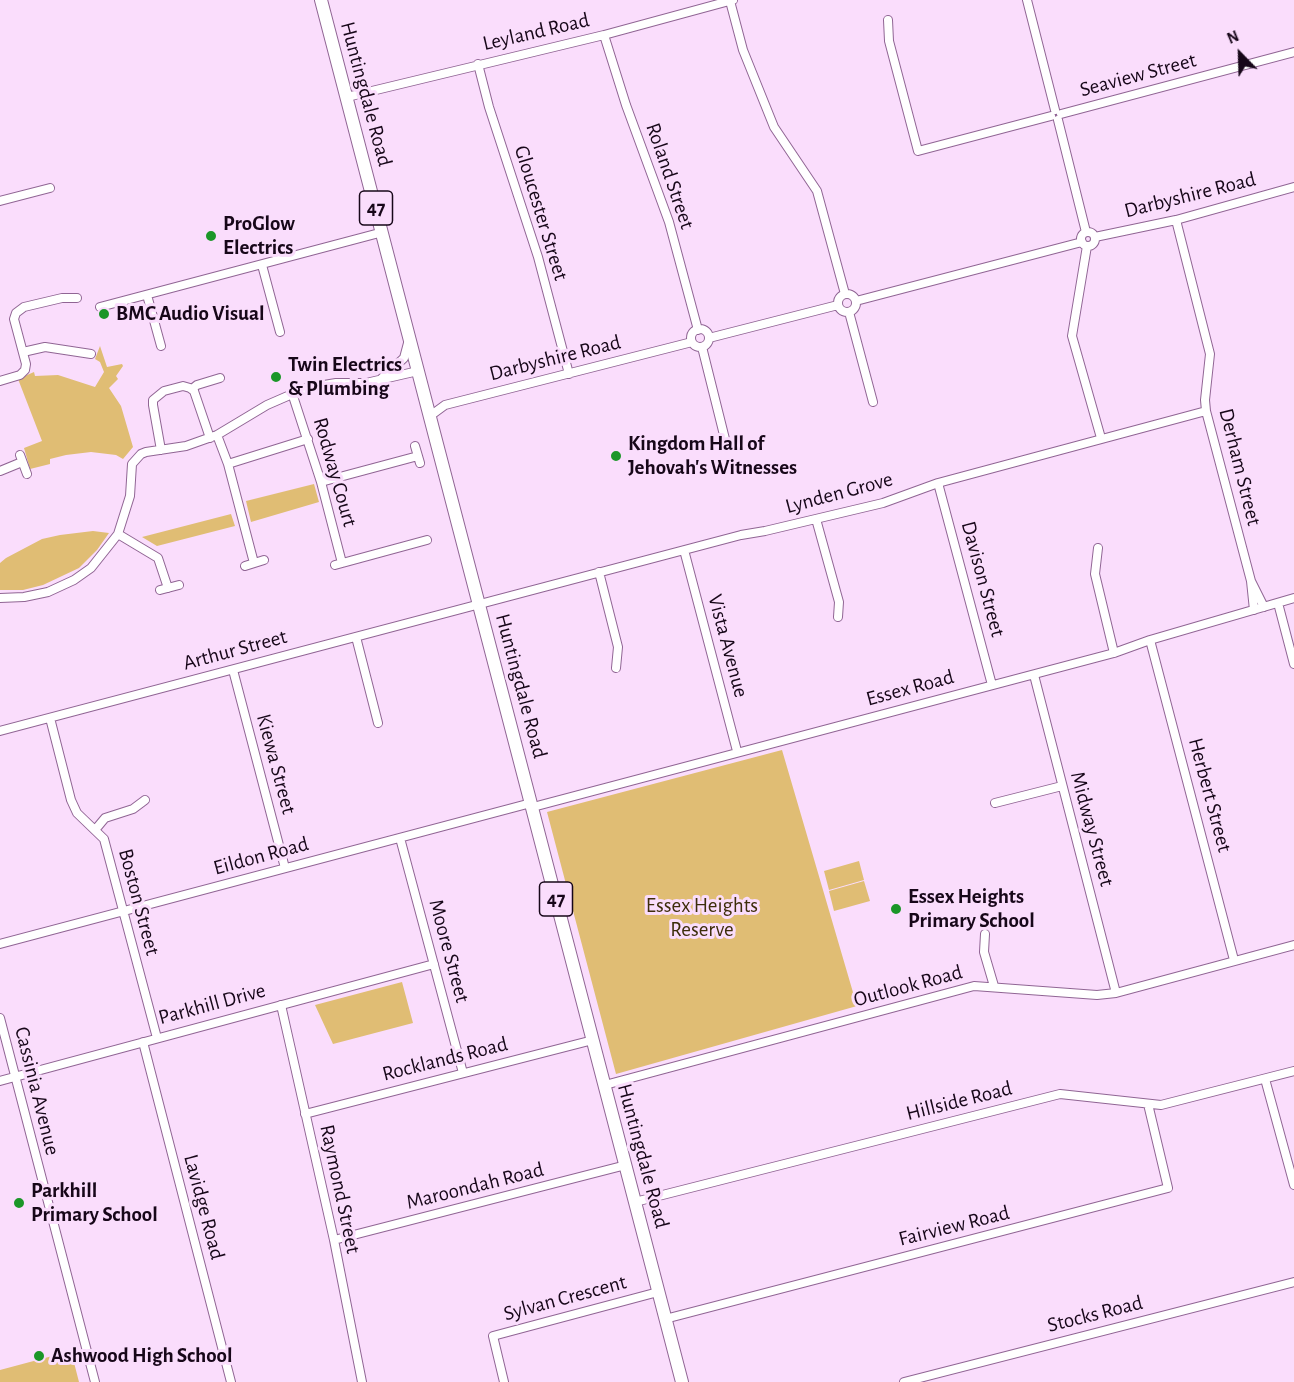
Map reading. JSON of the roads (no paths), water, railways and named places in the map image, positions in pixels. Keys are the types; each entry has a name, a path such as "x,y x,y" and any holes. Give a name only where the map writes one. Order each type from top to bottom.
{"main road":[{"name":"Huntingdale Road","path":"321,0 682,1382"}],"street":[{"name":"Leyland Road","path":"347,97 604,35 731,0"},
{"path":"731,0 743,50 774,127 817,190 845,294"},
{"path":"1027,0 1086,232"},
{"name":"Seaview Street","path":"888,20 889,40 918,151 1294,52"},
{"name":"Roland Street","path":"604,35 626,105 669,222 698,330"},
{"name":"Gloucester Street","path":"478,64 492,117 538,257 569,374"},
{"name":"Darbyshire Road","path":"1095,237 1176,220 1294,187"},
{"path":"0,201 50,188"},
{"name":"Derham Street","path":"1176,220 1210,354 1206,411 1251,581 1254,610"},
{"path":"100,307 383,232"},
{"path":"856,301 1084,244 1094,243 1095,237 1091,232 1086,232 1081,236 1084,244 1072,336 1101,438"},
{"path":"262,265 279,332"},
{"path":"845,294 853,296 856,301 854,309 849,312 842,310 838,305 840,297 845,294"},
{"path":"147,295 161,346"},
{"path":"0,381 20,375 25,370 26,364 14,319 16,313 24,308 62,298 78,299"},
{"path":"709,338 838,305"},
{"path":"849,312 873,402"},
{"path":"698,330 705,331 709,338 708,343 702,347 692,342 693,333 698,330"},
{"path":"379,381 404,358 410,337"},
{"name":"Darbyshire Road","path":"430,416 444,405 692,342"},
{"path":"23,352 45,347 92,354"},
{"path":"702,347 726,443"},
{"path":"0,598 24,597 48,592 74,580 91,568 118,534 130,496 132,464 141,454 186,446 213,437 292,393 329,383 366,383 418,371"},
{"path":"192,389 197,385 220,378"},
{"path":"161,450 153,400 164,391 183,386 192,389 213,437 228,464 254,563"},
{"name":"Rodway Court","path":"292,393 321,483 338,564 427,540"},
{"name":"Lynden Grove","path":"480,605 741,535 883,503 938,483 1206,411"},
{"path":"228,464 308,440"},
{"path":"321,483 419,459 415,446"},
{"path":"0,471 21,459 27,474"},
{"name":"Davison Street","path":"938,483 992,685"},
{"path":"816,519 839,602 838,617"},
{"path":"118,534 158,558 164,589 179,585"},
{"path":"1098,548 1095,574 1114,653"},
{"name":"Vista Avenue","path":"684,550 737,751"},
{"path":"245,566 264,560"},
{"path":"598,572 618,647 616,668"},
{"name":"Derham Street","path":"1251,581 1264,608"},
{"name":"Essex Road","path":"532,805 1034,675 1294,598"},
{"path":"1278,603 1294,664"},
{"name":"Arthur Street","path":"0,731 480,605"},
{"path":"356,637 378,723"},
{"name":"Herbert Street","path":"1150,640 1234,960"},
{"name":"Kiewa Street","path":"233,670 285,868"},
{"name":"Midway Street","path":"1034,675 1116,993"},
{"name":"Boston Street","path":"50,717 71,800 77,813 104,839 157,1038"},
{"path":"994,803 1062,786"},
{"path":"94,830 105,818 133,809 145,800"},
{"name":"Eildon Road","path":"0,944 532,805"},
{"name":"Moore Street","path":"400,838 464,1073"},
{"path":"985,934 984,952 994,986"},
{"name":"Outlook Road","path":"605,1085 974,986 1097,995 1116,993 1294,945"},
{"name":"Parkhill Drive","path":"0,1081 434,964"},
{"name":"Raymond Street","path":"281,1005 334,1240 362,1382"},
{"name":"Cassinia Avenue","path":"0,1018 94,1382"},
{"name":"Rocklands Road","path":"305,1114 593,1040"},
{"name":"Lavidge Road","path":"143,1042 231,1382"},
{"name":"Hillside Road","path":"635,1202 1060,1094 1161,1105 1294,1071"},
{"path":"1265,1079 1294,1185"},
{"name":"Fairview Road","path":"665,1318 1168,1188 1148,1104"},
{"name":"Maroondah Road","path":"334,1240 626,1166"},
{"name":"Stocks Road","path":"904,1382 1294,1281"},
{"name":"Sylvan Crescent","path":"504,1382 493,1336 658,1292"}],"place":[{"name":"ProGlow Electrics","path":"211,236"},
{"name":"BMC Audio Visual","path":"104,314"},
{"name":"Twin Electrics & Plumbing","path":"276,377"},
{"name":"Kingdom Hall of Jehovah's Witnesses","path":"616,456"},
{"name":"Essex Heights Primary School","path":"896,909"},
{"name":"Parkhill Primary School","path":"19,1203"},
{"name":"Ashwood High School","path":"39,1356"}],"park label":[{"name":"Essex Heights Reserve","path":"702,918"}]}
